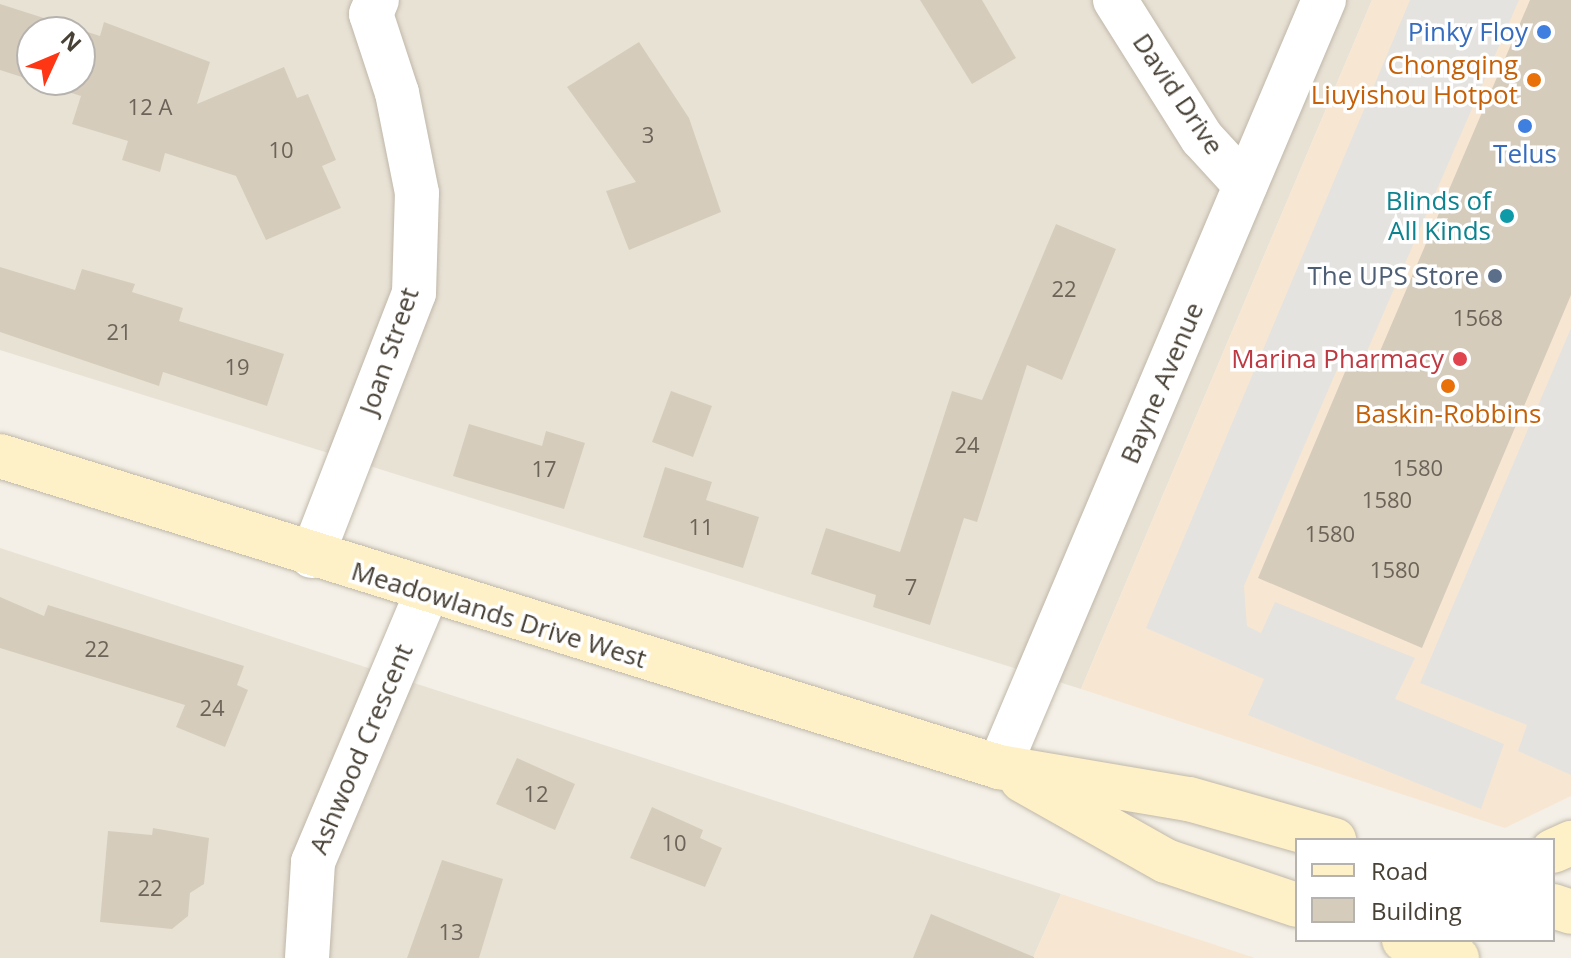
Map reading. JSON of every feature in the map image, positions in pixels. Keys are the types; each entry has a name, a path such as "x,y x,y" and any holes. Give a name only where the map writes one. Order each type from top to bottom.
{"main road":[{"name":"Meadowlands Drive West","path":"0,456 427,592 999,767 1189,799 1327,838"},
{"name":"Meadowlands Drive West","path":"999,767 1166,861 1295,904"},
{"path":"1410,942 1457,958"}],"street":[{"name":"David Drive","path":"1115,0 1202,138 1245,185"},
{"name":"Bayne Avenue","path":"999,767 1324,0"},
{"name":"Joan Street","path":"312,556 414,293 417,193 397,93 363,5"},
{"name":"Ashwood Crescent","path":"307,958 313,862 427,592"}],"shaded area":[{"path":"0,0 1372,0 1081,689 0,350"},
{"path":"1372,0 1571,0 1571,796 1505,828 1081,689"},
{"path":"1410,0 1519,0 1365,356 1345,351 1244,586 1247,626 1261,633 1275,602 1415,658 1395,699 1504,744 1481,809 1248,715 1264,679 1146,628"},
{"path":"1571,328 1571,775 1518,751 1527,725 1420,683"},
{"path":"0,548 1061,894 1033,958 0,958"},
{"path":"1061,894 1255,958 1033,958"}],"building":[{"path":"920,0 982,0 1016,58 972,84"},
{"path":"1530,0 1571,0 1571,295 1422,648 1258,578 1350,360 1372,370"},
{"path":"0,4 38,16 16,16 16,75 0,70"},
{"path":"104,22 210,62 197,104 284,67 297,98 308,94 336,160 322,166 341,208 266,240 236,176 165,153 160,172 122,160 128,141 72,124 81,96 96,96 96,35 100,36"},
{"path":"639,42 689,118 721,212 629,250 606,191 636,182 567,87"},
{"path":"1056,224 1116,249 1062,380 1027,365 977,522 964,518 930,625 873,607 876,595 811,574 826,528 900,552 952,391 982,400"},
{"path":"0,267 75,290 82,269 135,284 132,292 183,308 179,321 284,354 267,406 163,372 159,386 0,332"},
{"path":"671,391 712,406 693,457 652,442"},
{"path":"469,424 542,446 546,431 585,443 564,509 453,476"},
{"path":"665,467 712,482 706,500 759,517 743,568 643,537"},
{"path":"0,597 44,616 48,605 244,666 237,685 248,690 225,747 176,727 185,705 0,648"},
{"path":"517,758 575,784 555,830 496,804"},
{"path":"652,807 703,830 700,838 722,848 705,887 630,858"},
{"path":"153,828 209,838 204,884 190,893 188,916 172,929 100,922 108,831 152,835"},
{"path":"442,860 503,879 479,958 407,958"},
{"path":"931,914 1034,957 1034,958 913,958"}],"place":[{"name":"Pinky Floy","path":"1544,32"},
{"name":"Chongqing Liuyishou Hotpot","path":"1534,80"},
{"name":"Telus","path":"1525,126"},
{"name":"Blinds of All Kinds","path":"1507,216"},
{"name":"The UPS Store","path":"1495,276"},
{"name":"Marina Pharmacy","path":"1460,359"},
{"name":"Baskin-Robbins","path":"1448,386"}]}
